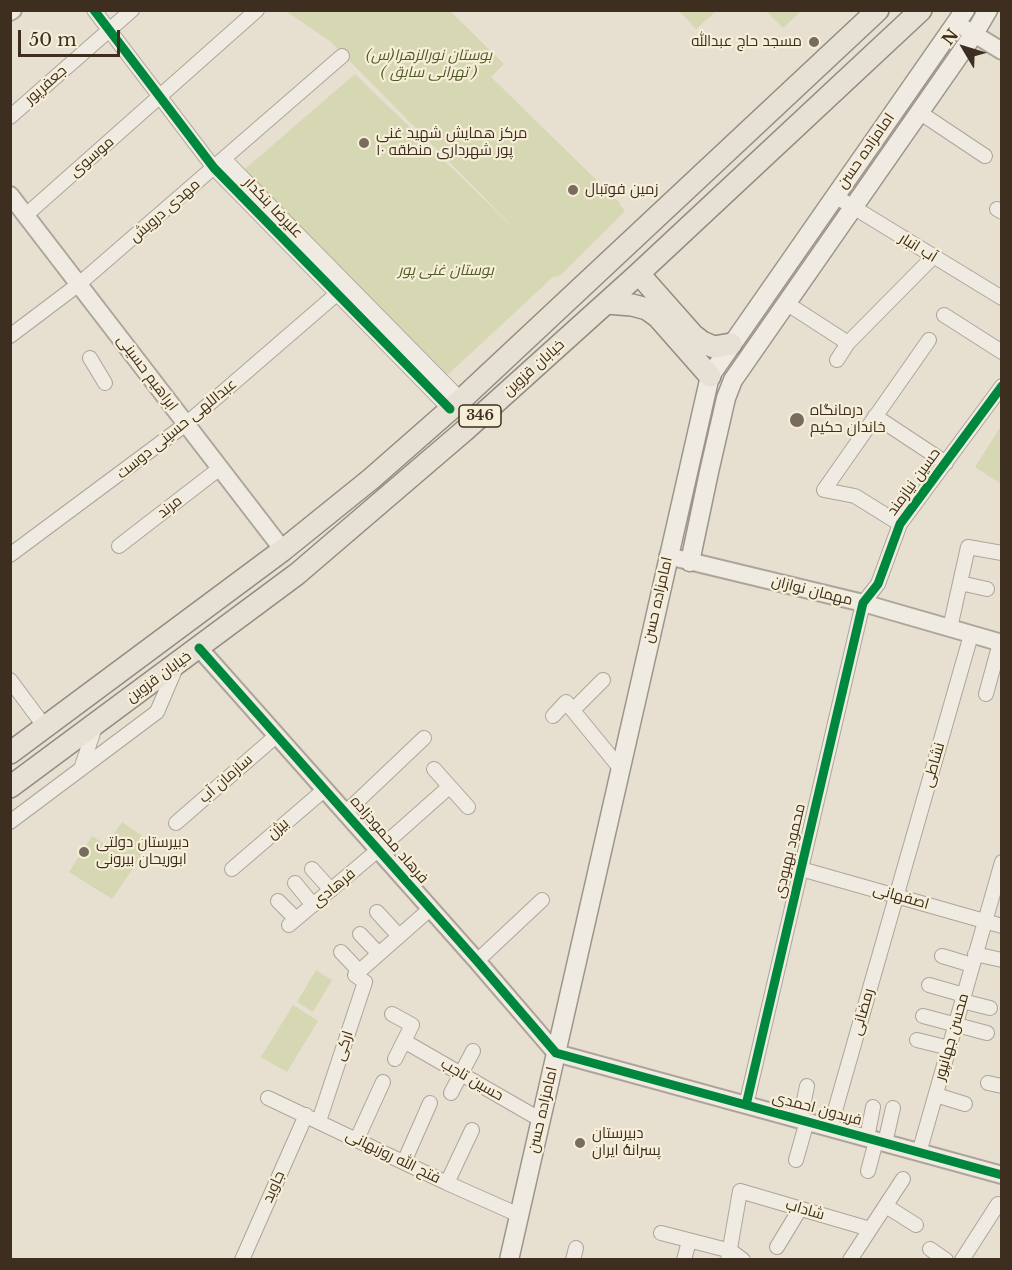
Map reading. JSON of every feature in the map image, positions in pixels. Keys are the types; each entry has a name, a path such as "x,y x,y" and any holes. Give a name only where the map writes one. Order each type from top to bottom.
{"main road":[{"name":"خیابان قزوین","path":"10,753 284,550 370,479 456,405 878,10"},
{"name":"خیابان قزوین","path":"10,787 297,574 464,431 639,274 921,10"},
{"name":"امامزاده حسن","path":"690,562 726,398 733,380 920,112 988,10"},
{"name":"امامزاده حسن","path":"509,1260 710,376 961,16"},
{"path":"639,274 693,335 702,342 714,347 731,344"},
{"path":"606,303 632,304 647,309 658,318 710,376"}],"street":[{"name":"علیرضا بنکدار","path":"94,10 159,98 219,164 456,405"},
{"name":"جعفرپور","path":"10,117 132,10"},
{"name":"موسوی","path":"26,215 257,10"},
{"path":"961,16 974,33 1002,51"},
{"name":"مهدی درویش","path":"10,336 79,284 342,56"},
{"path":"920,112 986,156"},
{"name":"ابراهیم حسینی","path":"10,195 284,550"},
{"name":"آب انبار","path":"835,196 1002,298"},
{"path":"837,360 848,343 933,257"},
{"name":"عبداللهی حسینی دوست","path":"10,555 186,424 342,290"},
{"path":"786,303 848,343"},
{"path":"944,315 1002,352"},
{"path":"900,524 855,496 824,490 929,340"},
{"path":"90,358 105,383"},
{"name":"حسین نیازمند","path":"863,603 878,584 900,524 1002,386"},
{"path":"875,416 946,464"},
{"name":"مرند","path":"119,546 220,468"},
{"path":"950,628 968,547 1002,553"},
{"name":"مهمان نوازان","path":"668,556 863,603 1001,643"},
{"path":"960,583 987,589"},
{"name":"محمود بهبودی","path":"746,1105 863,603"},
{"name":"نشاطی","path":"896,896 971,634"},
{"path":"986,694 1001,643"},
{"name":"فرهاد محمودزاده","path":"199,648 556,1053"},
{"path":"10,822 157,712 177,664"},
{"path":"10,680 45,727"},
{"path":"573,710 603,680"},
{"path":"553,716 566,702 620,768"},
{"path":"81,769 96,724"},
{"name":"سازمان آب","path":"176,823 276,736"},
{"path":"345,813 424,738"},
{"path":"434,769 468,807"},
{"name":"فرهادی","path":"278,901 292,922 450,787"},
{"name":"بیژن","path":"232,869 324,790"},
{"name":"محسن جهانپور","path":"920,1153 1002,862"},
{"path":"312,869 331,890"},
{"name":"اصفهانی","path":"801,869 1002,926"},
{"path":"295,883 313,905"},
{"name":"رمضانی","path":"830,1128 896,896"},
{"path":"477,961 542,900"},
{"path":"341,952 357,973 430,909"},
{"path":"377,912 399,936"},
{"path":"360,934 379,954"},
{"path":"942,956 974,960 1002,960"},
{"name":"ارکی","path":"319,1121 365,982 357,973"},
{"path":"929,986 990,1008"},
{"path":"392,1014 412,1025 394,1059"},
{"path":"923,1016 987,1034"},
{"path":"917,1040 949,1048"},
{"name":"حسین تاجب","path":"404,1041 541,1120"},
{"path":"451,1093 473,1051"},
{"name":"فریدون احمدی","path":"556,1053 1002,1175"},
{"path":"357,1139 383,1082"},
{"path":"796,1160 807,1086"},
{"path":"936,1095 965,1104"},
{"name":"فتح الله روزبهانی","path":"268,1098 519,1215"},
{"path":"404,1162 430,1103"},
{"path":"873,1107 876,1141"},
{"path":"868,1171 876,1141 893,1108"},
{"name":"جاوید","path":"243,1260 306,1115"},
{"path":"447,1183 472,1130"},
{"path":"850,1260 903,1179"},
{"name":"شاداب","path":"730,1256 740,1191 870,1229"},
{"path":"962,1260 998,1204"},
{"path":"886,1206 916,1225"},
{"path":"777,1247 800,1209"},
{"path":"661,1233 743,1260"},
{"path":"684,1260 689,1241"},
{"path":"930,1249 946,1260"}],"green space":[{"path":"286,11 450,11 504,64 491,77 620,203 625,211 561,275 553,277 442,380 245,169 355,74 525,239 331,42"},
{"path":"679,11 716,11 696,29"},
{"path":"766,11 801,11 783,28"},
{"path":"1001,426 1001,484 975,467"},
{"path":"122,822 151,842 112,899 69,872 92,836 106,845"},
{"path":"316,970 332,980 313,1012 297,1002"},
{"path":"293,1005 318,1021 287,1072 261,1057"}],"cycle path":[{"path":"94,10 214,168 450,409"},
{"path":"746,1105 863,603 878,584 900,524 1002,386"},
{"path":"199,648 556,1053 1002,1175"}],"place":[{"name":"مسجد حاج عبدالله","path":"814,42"},
{"name":"مرکز همایش شهید غنی پور شهرداری منطقه ۱۰","path":"364,143"},
{"name":"زمین فوتبال","path":"573,190"},
{"name":"درمانگاه خاندان حکیم","path":"797,420"},
{"name":"دبیرستان دولتی ابوریحان بیرونی","path":"84,852"},
{"name":"دبیرستان پسرانهٔ ایران","path":"580,1143"}],"park label":[{"name":"بوستان نورالزهرا(س) ( تهرانی سابق )","path":"429,64"},
{"name":"بوستان غنی پور","path":"446,271"}]}
